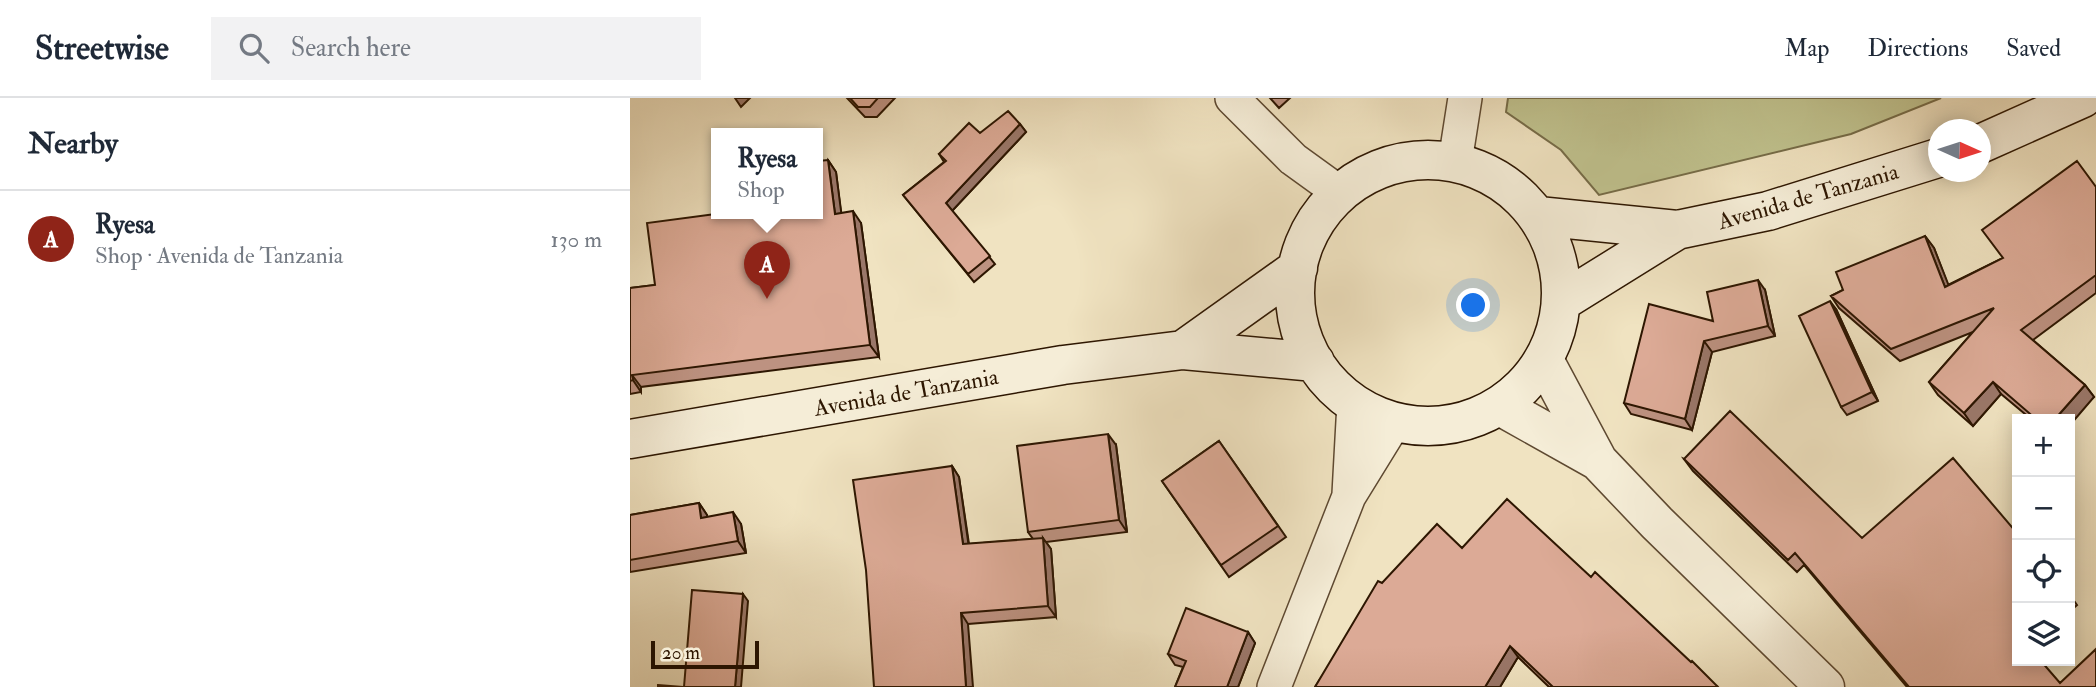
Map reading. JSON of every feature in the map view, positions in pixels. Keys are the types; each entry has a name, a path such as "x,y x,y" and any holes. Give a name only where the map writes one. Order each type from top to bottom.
{"main road":[{"path":"1991,139 2083,98"},
{"path":"1414,160 1455,162 1487,173 1515,191 1538,216 1557,257 1561,302 1556,332 1544,360 1525,386 1500,406 1476,418 1449,426 1394,423 1354,404 1332,385 1315,362 1302,332 1296,301 1298,268 1316,224 1340,193 1374,171 1388,167 1414,160"},
{"name":"Avenida de Tanzania","path":"1538,216 1677,230 1768,211 1928,161"},
{"name":"Avenida de Tanzania","path":"1561,302 1677,230"},
{"name":"Avenida de Tanzania","path":"1183,350 1298,268"},
{"name":"Avenida de Tanzania","path":"630,439 1063,365 1183,350 1315,362"},
{"path":"1544,360 1598,461 1657,523 1825,687"},
{"path":"1500,406 1598,461"}],"street":[{"path":"1232,98 1293,159 1340,193"},
{"path":"1455,162 1465,98"},
{"path":"1349,496 1354,404"},
{"path":"1274,687 1349,496 1394,423"}],"green space":[{"path":"1508,98 1941,98 1851,134 1599,195 1561,150 1506,112"}],"building":[{"path":"850,98 878,98 870,107 858,107"},
{"path":"1008,111 1020,124 946,203 990,256 968,274 903,195 946,161 939,154 969,123 980,133"},
{"path":"823,160 828,160 835,214 853,211 870,345 632,375 633,380 630,381 630,288 655,285 647,223 711,215 711,219 823,219"},
{"path":"2077,161 2096,187 2096,275 2021,330 2085,385 2059,414 2030,414 1993,382 1964,413 1929,382 1994,308 1891,349 1831,296 1843,290 1836,272 1925,236 1945,287 2003,258 1982,230"},
{"path":"1758,280 1768,326 1704,341 1685,419 1624,403 1649,304 1713,321 1707,292"},
{"path":"1830,301 1872,392 1841,407 1799,316"},
{"path":"1730,411 1862,538 1953,458 2012,527 2012,666 2045,666 2060,683 2096,649 2096,687 1909,687 1795,553 1788,560 1684,459"},
{"path":"1108,434 1119,520 1028,532 1017,446"},
{"path":"1219,441 1278,526 1221,565 1162,481"},
{"path":"952,466 963,544 1043,538 1048,606 961,613 966,687 874,687 866,570 853,480"},
{"path":"1507,499 1591,577 1595,572 1718,687 1553,687 1510,646 1485,687 1315,687 1378,581 1382,583 1437,524 1462,548"},
{"path":"699,503 701,518 733,512 738,541 630,560 630,515"},
{"path":"692,590 743,594 735,687 684,687"},
{"path":"1186,608 1248,632 1227,687 1175,687 1186,661 1168,654"}],"place":[{"name":"Ryesa","path":"767,299"}]}
